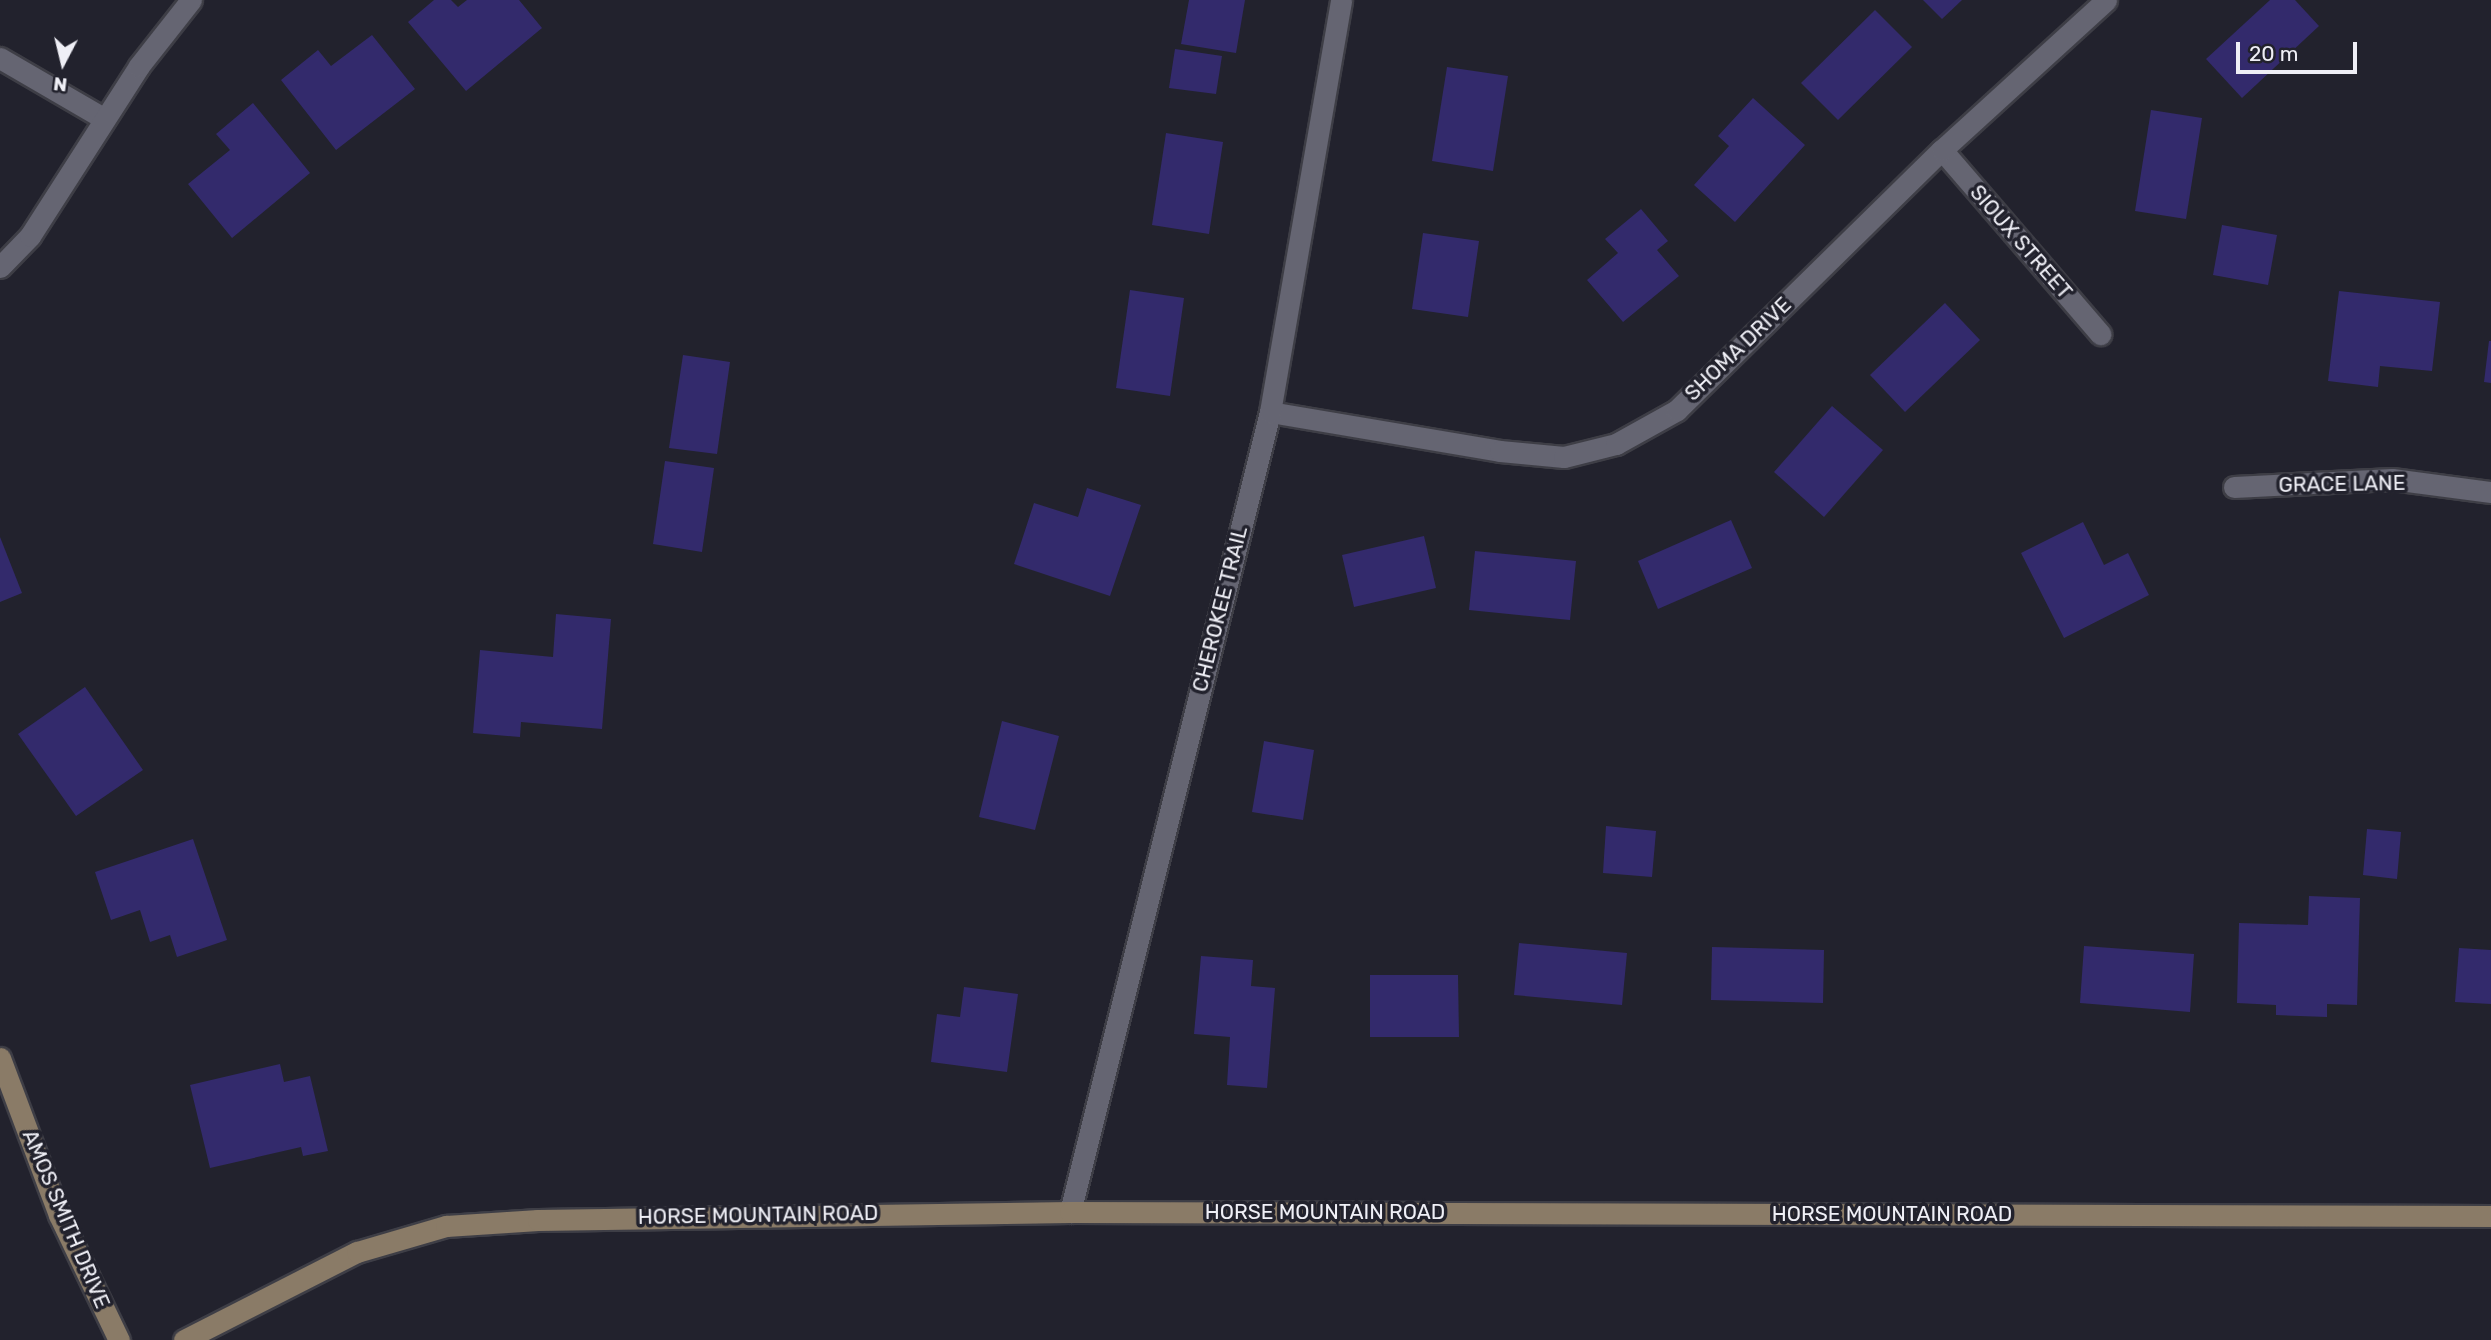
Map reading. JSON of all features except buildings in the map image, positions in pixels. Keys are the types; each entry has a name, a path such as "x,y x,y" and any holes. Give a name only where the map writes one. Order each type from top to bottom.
{"street":[{"path":"0,267 30,236 105,118 191,0"},
{"name":"CHEROKEE TRAIL","path":"1070,1212 1270,412 1341,0"},
{"name":"SHOMA DRIVE","path":"1270,412 1551,456 1616,444 1677,410 1942,150 2106,0"},
{"path":"0,58 105,118"},
{"name":"SIOUX STREET","path":"1942,150 2100,334"},
{"name":"GRACE LANE","path":"2234,487 2392,479 2491,492"},
{"name":"AMOS SMITH DRIVE","path":"0,1058 59,1215 119,1340"},
{"name":"HORSE MOUNTAIN ROAD","path":"184,1340 358,1252 446,1226 665,1216 1070,1212 2491,1216"}]}
